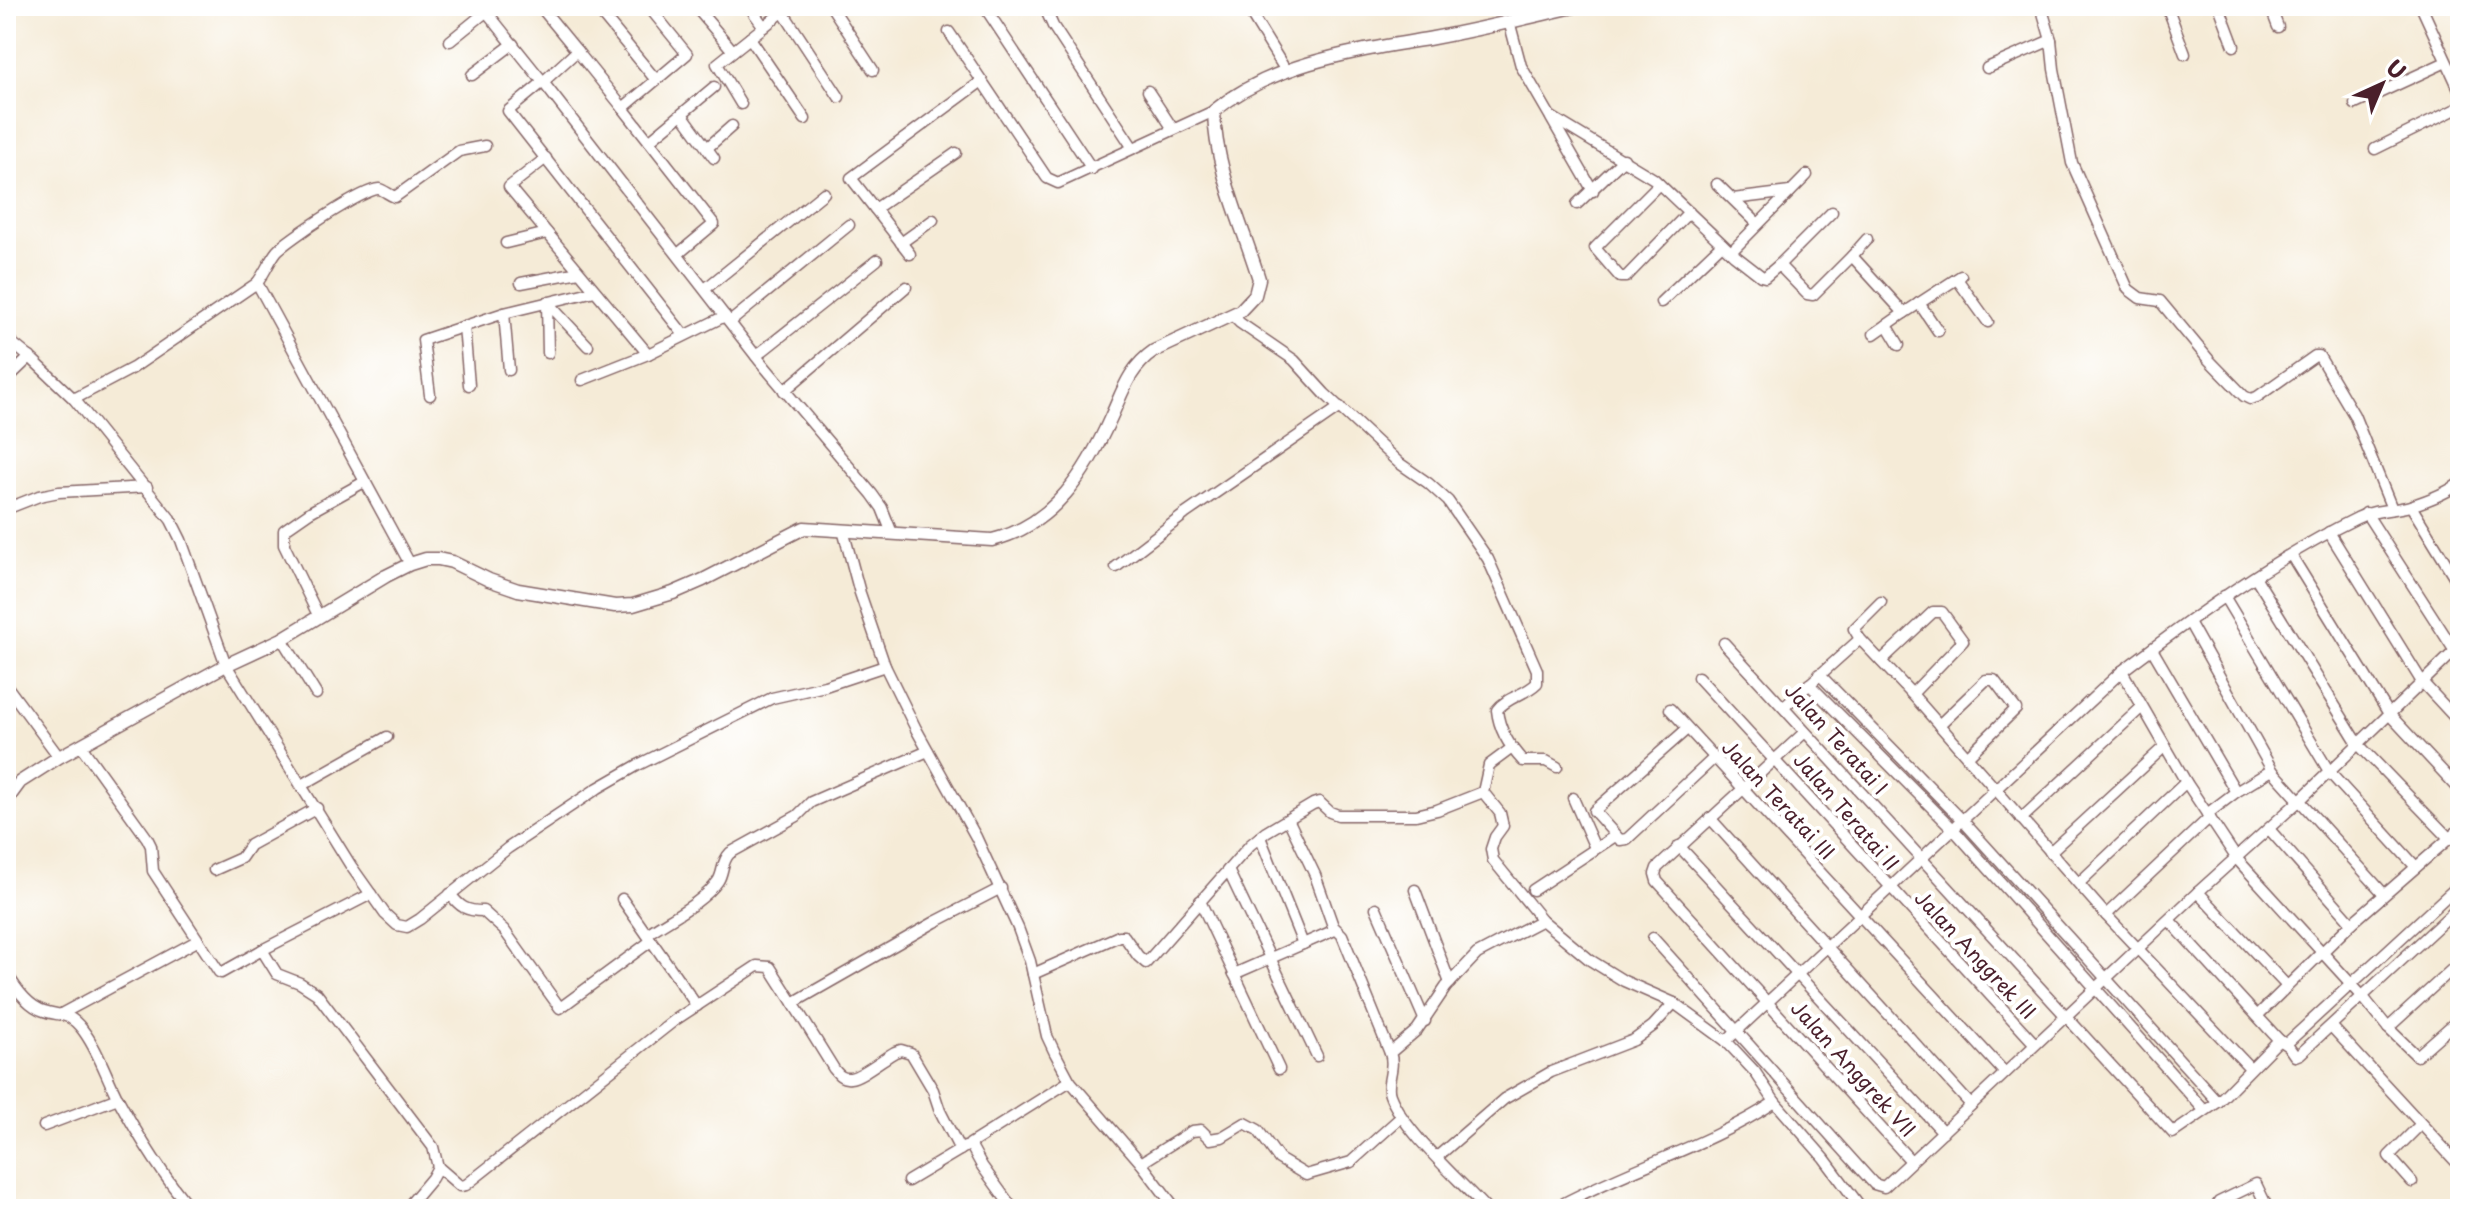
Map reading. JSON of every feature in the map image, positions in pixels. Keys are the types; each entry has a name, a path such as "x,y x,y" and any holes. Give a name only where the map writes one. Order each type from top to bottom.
{"street":[{"path":"540,6 714,224 678,254"},
{"path":"595,6 656,80"},
{"path":"623,108 687,54 648,6"},
{"path":"695,6 733,51"},
{"path":"749,6 764,27"},
{"path":"831,6 873,70"},
{"path":"1002,6 987,10 1092,169"},
{"path":"1044,6 1053,26 1133,148"},
{"path":"1246,6 1286,71"},
{"path":"1455,6 1462,10 1477,6"},
{"path":"949,32 1047,178 1058,183 1214,111 1250,86 1286,71 1357,50 1435,37 1578,6"},
{"path":"2041,6 2051,40 2072,163 2128,289 2140,298 2160,301 2209,360 2250,399 2319,356 2354,415 2392,509"},
{"path":"2167,6 2185,54"},
{"path":"2219,6 2234,46"},
{"path":"2270,6 2278,27"},
{"path":"2421,6 2460,91"},
{"path":"450,41 485,9 756,356 877,500 892,533"},
{"path":"741,104 717,64 786,9 839,97"},
{"path":"1509,21 1521,66 1593,191"},
{"path":"750,38 805,119"},
{"path":"1987,68 2051,40"},
{"path":"472,75 513,44"},
{"path":"577,51 508,111 684,335"},
{"path":"2355,104 2446,62"},
{"path":"910,254 851,178 982,81"},
{"path":"649,141 714,87"},
{"path":"1148,91 1173,129"},
{"path":"2375,149 2460,107"},
{"path":"6,801 20,782 59,757 226,665 282,639 318,615 410,564 438,559 518,590 589,603 633,605 703,580 804,528 992,540 1004,538 1034,522 1073,486 1095,452 1125,382 1141,360 1240,311 1251,301 1259,279 1222,164 1214,134 1214,111"},
{"path":"682,114 714,158"},
{"path":"1550,116 1624,159 1659,184 1761,276 1765,277 1779,265 1832,212"},
{"path":"707,148 732,126"},
{"path":"74,399 133,368 257,283 280,248 354,198 370,189 381,189 395,197 459,151 485,146"},
{"path":"875,209 956,153"},
{"path":"546,158 509,187 648,354"},
{"path":"1577,204 1624,159"},
{"path":"1731,252 1807,175"},
{"path":"1659,184 1596,247 1620,277 1625,278 1689,212"},
{"path":"1717,184 1758,224"},
{"path":"1733,199 1790,192"},
{"path":"705,289 824,193"},
{"path":"901,243 933,220"},
{"path":"582,380 727,319 849,225"},
{"path":"506,243 547,233"},
{"path":"1779,265 1810,295 1867,239"},
{"path":"1661,302 1722,244"},
{"path":"1852,256 1904,313"},
{"path":"756,356 877,260"},
{"path":"521,283 579,272"},
{"path":"1874,334 1959,277 1988,322"},
{"path":"257,283 410,564"},
{"path":"784,391 906,287"},
{"path":"430,395 423,340 504,313 595,291"},
{"path":"547,302 588,346"},
{"path":"547,302 548,353"},
{"path":"1919,303 1938,331"},
{"path":"504,313 509,370"},
{"path":"1232,315 1294,360 1399,463 1439,492 1459,515 1488,559 1537,670 1537,683 1529,691 1502,703 1497,710 1498,720 1512,748 1528,763 1546,761 1557,767"},
{"path":"548,331 568,324"},
{"path":"1887,325 1899,345"},
{"path":"464,326 469,385"},
{"path":"6,338 74,399 171,520 226,665 371,894 397,925 407,927 521,840 638,765 772,698 825,686 885,666"},
{"path":"6,380 30,357"},
{"path":"1116,567 1185,514 1340,407"},
{"path":"318,615 284,545 284,530 364,482"},
{"path":"6,509 59,492 147,487"},
{"path":"1726,1041 2122,671 2224,596 2329,532 2366,513 2411,506 2458,489"},
{"path":"2411,506 2460,586"},
{"path":"1653,938 1874,1184 1878,1187 1888,1185 2198,892 2330,773 2422,682 2458,652 2366,513"},
{"path":"843,530 885,666 1001,888 1018,928 1033,974 1047,1036 1070,1081 1176,1209"},
{"path":"2329,532 2422,682 2460,723"},
{"path":"2291,555 2389,714 2460,790"},
{"path":"2256,578 2359,745 2450,839"},
{"path":"2224,596 2330,773 2416,867"},
{"path":"1881,602 1854,629 1860,639 2106,915 2250,1068"},
{"path":"1881,661 1933,612 1942,612 1963,641 1912,694"},
{"path":"2189,622 2272,770 2384,894"},
{"path":"282,639 316,694"},
{"path":"1784,707 1860,639"},
{"name":"Jalan Teratai I","path":"1724,643 2168,1130 2177,1132 2204,1110"},
{"path":"2152,649 2236,792"},
{"path":"2122,671 2186,782 2237,859 2388,1028 2417,1056 2460,1018"},
{"path":"1819,674 1963,821 2204,1110 2218,1102 2250,1068 2351,987 2460,884"},
{"name":"Jalan Teratai II","path":"1698,677 1890,889"},
{"path":"1939,725 1986,680 1994,680 2016,709 1967,757"},
{"path":"1809,684 2218,1102"},
{"path":"6,685 59,757"},
{"path":"2021,819 2142,707"},
{"name":"Jalan Teratai III","path":"1670,709 2005,1073"},
{"path":"1584,820 1687,729"},
{"path":"1805,732 1679,846 1943,1132"},
{"path":"302,785 387,737"},
{"path":"81,746 147,838 151,846 153,871 221,973 371,894"},
{"path":"2050,852 2165,746"},
{"path":"1512,748 1489,765 1483,792 1503,826 1491,849 1493,860 1542,920 1590,960 1624,981 1674,1003 1726,1041 1755,1072 1775,1102 1824,1158 1862,1209"},
{"path":"450,894 461,908 472,912 483,911 504,930 560,1008 708,891 719,880 723,862 730,853 797,816 811,802 928,751"},
{"path":"1594,811 1615,836 1620,840 1627,839 1714,758"},
{"path":"2106,915 2209,815 2236,792 2272,770"},
{"path":"2079,883 2186,782"},
{"path":"1033,974 1119,936 1124,936 1146,963 1260,837 1316,803 1338,815 1416,815 1483,792"},
{"path":"1573,798 1595,848"},
{"path":"214,870 241,858 250,845 317,808"},
{"path":"1710,818 1971,1105"},
{"path":"1289,821 1315,875 1335,930 1342,935 1394,1062 1388,1092 1401,1117 1486,1209"},
{"path":"2269,829 2352,923"},
{"path":"2258,1015 2352,923 2460,829"},
{"path":"1533,890 1615,836"},
{"path":"1260,837 1303,944"},
{"name":"Jalan Anggrek VII","path":"1679,846 1657,868 1657,881 1911,1161"},
{"path":"1228,870 1317,1056"},
{"path":"793,1003 1001,888"},
{"name":"Jalan Anggrek III","path":"1890,889 2035,1044"},
{"path":"1415,890 1450,983"},
{"path":"2198,892 2286,985"},
{"path":"622,899 697,1006"},
{"path":"1200,901 1279,1069"},
{"path":"2169,920 2295,1056 2332,1027 2460,906"},
{"path":"1376,908 1425,1021"},
{"path":"1390,1053 1425,1021 1450,983 1477,954 1542,920"},
{"path":"1234,974 1335,930"},
{"path":"63,1013 197,941"},
{"path":"262,950 277,974 312,990 338,1019 433,1147 438,1167 452,1183 460,1186 492,1167 675,1020 752,968 766,965 842,1077 849,1079 857,1076 895,1052 911,1053 933,1090 960,1150"},
{"path":"2388,1028 2460,962"},
{"path":"6,972 29,1003 44,1011 63,1013 89,1038 118,1098 164,1173 191,1209"},
{"path":"1437,1157 1504,1099 1551,1072 1594,1058 1634,1040 1653,1026 1674,1003"},
{"path":"2332,1027 2460,1166"},
{"path":"908,1181 1070,1081"},
{"path":"44,1126 118,1098"},
{"path":"1553,1209 1732,1127 1775,1102"},
{"path":"1141,1163 1192,1131 1201,1130 1210,1139 1222,1137 1245,1123 1258,1130 1279,1159 1306,1175 1351,1162 1401,1117"},
{"path":"2412,1182 2389,1156 2420,1125"},
{"path":"970,1144 1013,1209"},
{"path":"406,1209 438,1167"},
{"path":"2215,1209 2219,1202 2256,1184 2268,1209"},
{"path":"1894,1209 1907,1205 1920,1209"}]}
